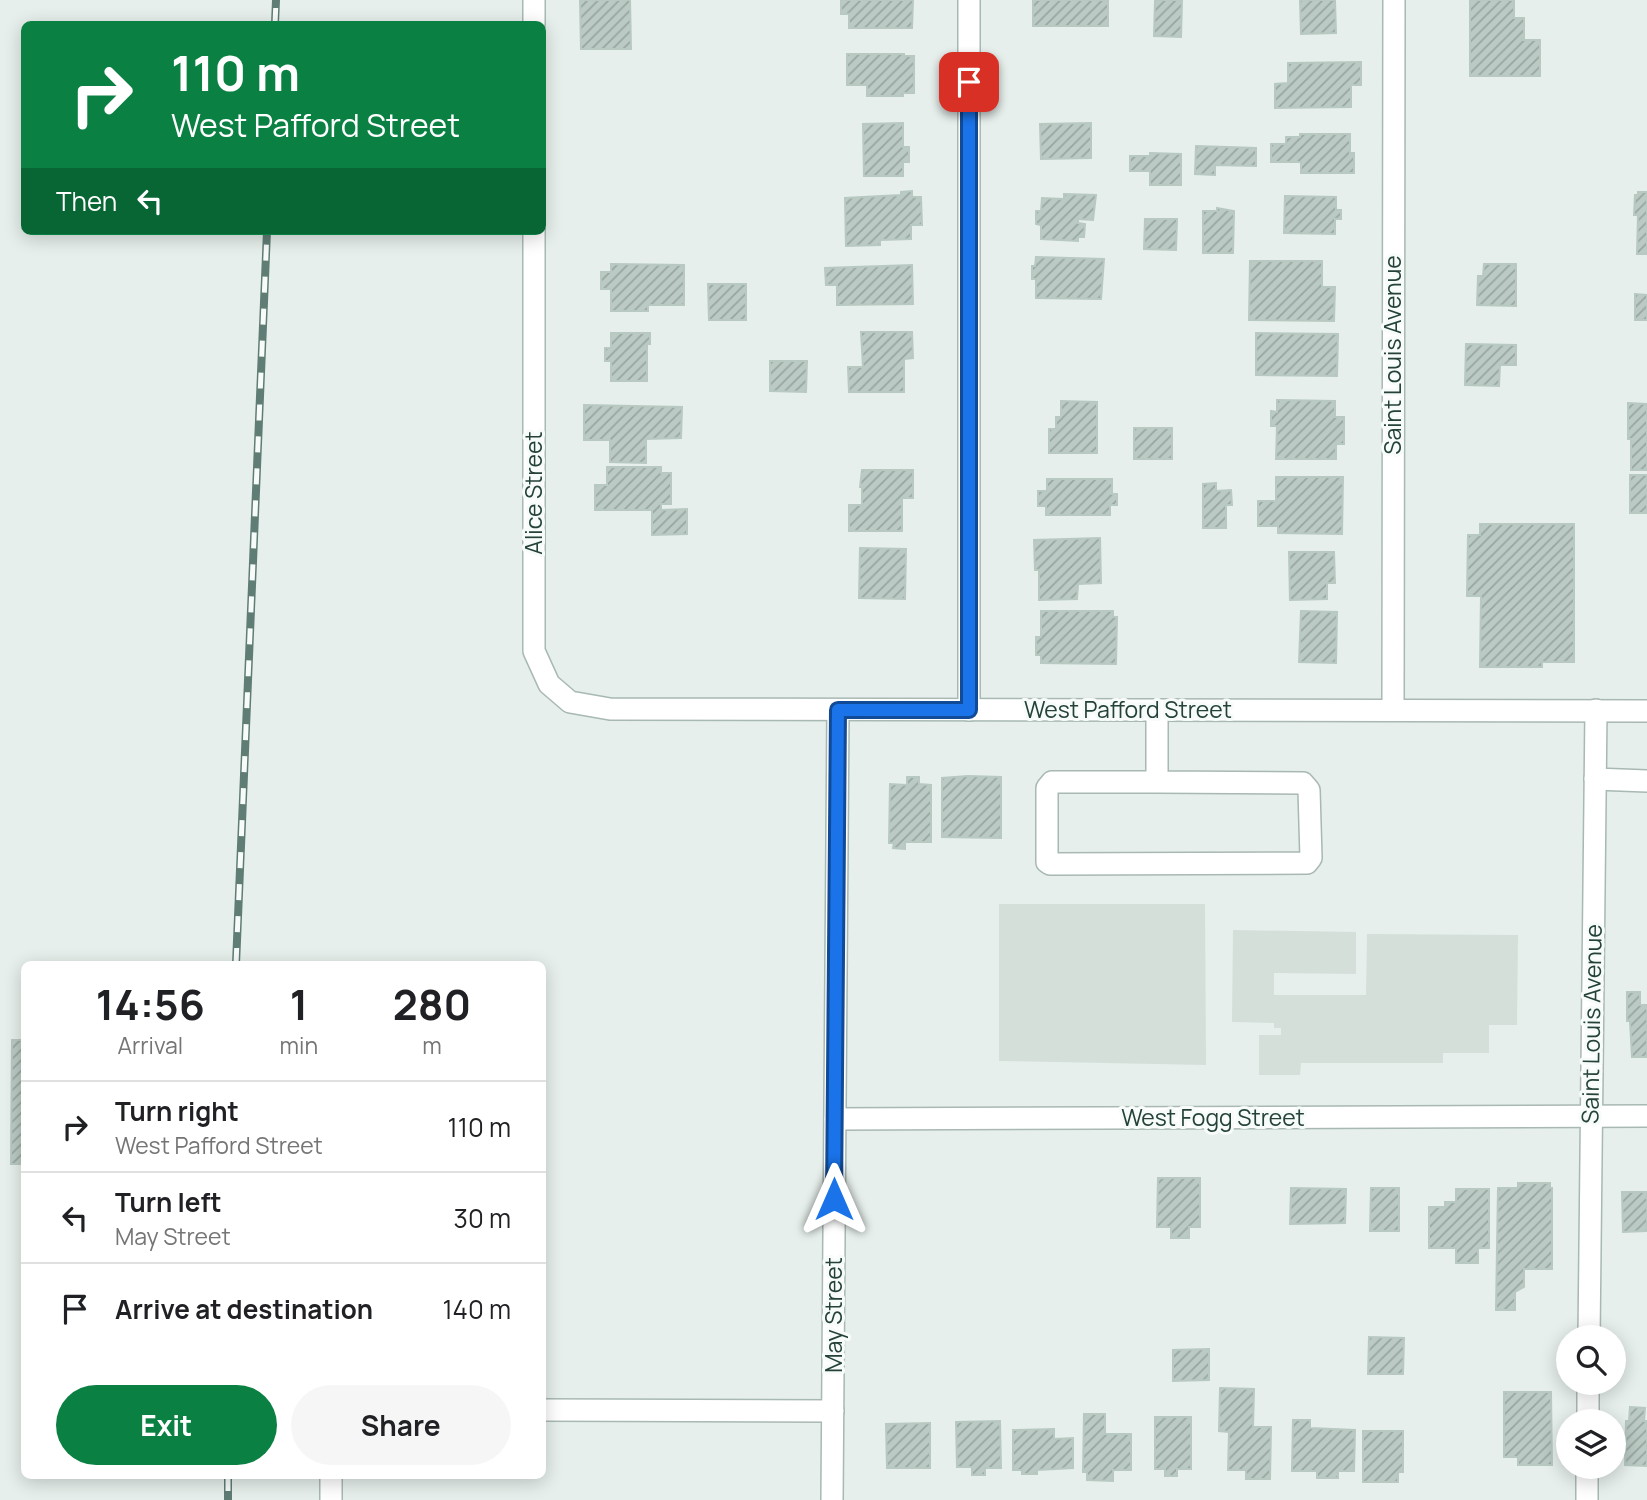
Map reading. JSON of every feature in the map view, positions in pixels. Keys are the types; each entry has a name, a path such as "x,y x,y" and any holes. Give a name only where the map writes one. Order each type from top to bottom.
{"street":[{"path":"534,0 534,21"},
{"path":"969,0 969,710"},
{"name":"Saint Louis Avenue","path":"1393,710 1394,0"},
{"name":"Alice Street","path":"534,235 534,651 549,684 570,702 610,709"},
{"name":"West Pafford Street","path":"610,709 1647,711"},
{"name":"May Street","path":"832,1500 838,710"},
{"path":"1157,710 1157,782"},
{"name":"Saint Louis Avenue","path":"1589,1325 1596,710"},
{"path":"1595,779 1647,781"},
{"path":"1052,782 1157,782 1303,783 1309,790 1311,858 1307,863 1046,862 1047,788 1052,782"},
{"name":"West Fogg Street","path":"835,1119 1647,1116"},
{"path":"546,1410 833,1411"},
{"path":"331,1479 331,1500"},
{"path":"1587,1479 1587,1500"}],"shaded area":[{"path":"999,904 1205,904 1206,1065 999,1061"},
{"path":"1233,930 1356,932 1356,974 1274,973 1274,995 1366,995 1367,934 1518,935 1517,1025 1489,1025 1489,1053 1443,1053 1443,1063 1301,1063 1300,1075 1259,1075 1259,1035 1281,1035 1281,1028 1274,1028 1274,1023 1232,1022"}],"building":[{"path":"580,0 630,0 631,49 581,49"},
{"path":"841,0 913,0 912,28 849,28 849,14 841,14"},
{"path":"1033,0 1108,0 1108,26 1033,26"},
{"path":"1155,0 1182,0 1181,37 1154,36"},
{"path":"1300,0 1335,0 1336,33 1301,34"},
{"path":"1470,0 1514,0 1514,18 1524,18 1524,38 1521,40 1540,40 1540,76 1470,76"},
{"path":"847,54 914,56 914,93 903,93 903,96 867,96 867,85 847,85"},
{"path":"1361,62 1361,85 1351,85 1351,107 1275,108 1275,84 1288,83 1288,63"},
{"path":"903,123 903,147 909,147 909,162 903,162 903,176 864,176 863,124"},
{"path":"1091,123 1091,158 1041,159 1040,124"},
{"path":"1300,134 1350,134 1354,173 1301,173 1301,162 1271,162 1271,144 1286,144 1286,137 1300,137"},
{"path":"1196,146 1256,148 1256,166 1215,165 1215,175 1195,174"},
{"path":"1150,153 1181,154 1181,185 1150,185 1150,171 1130,171 1130,156 1150,156"},
{"path":"912,191 912,197 921,197 922,225 911,225 911,239 880,240 880,245 846,246 845,198 901,195 901,192"},
{"path":"1638,192 1647,192 1647,254 1637,254 1638,215 1634,215 1635,195 1638,195"},
{"path":"1064,194 1096,195 1093,220 1078,219 1078,223 1085,224 1084,237 1078,237 1078,241 1041,239 1041,225 1036,224 1036,211 1041,211 1042,198 1064,199"},
{"path":"1285,196 1336,197 1336,210 1341,210 1341,219 1335,219 1335,234 1284,233"},
{"path":"1217,208 1234,211 1233,253 1203,253 1203,211 1217,211"},
{"path":"1145,219 1177,219 1176,250 1144,249"},
{"path":"1036,257 1104,259 1101,299 1036,298 1036,279 1032,279 1032,266 1035,266"},
{"path":"1250,261 1322,261 1322,287 1335,287 1334,321 1249,320"},
{"path":"611,264 684,265 684,305 648,305 648,311 611,311 611,289 601,289 601,272 611,272"},
{"path":"1484,264 1516,264 1516,306 1477,305 1478,276 1483,276"},
{"path":"912,265 913,304 837,305 837,285 826,285 825,268"},
{"path":"708,284 746,284 746,320 709,320"},
{"path":"1635,294 1647,295 1647,320 1635,320"},
{"path":"861,332 912,332 913,358 904,359 904,392 849,392 848,367 863,367"},
{"path":"611,333 650,333 650,344 647,344 647,381 611,381 611,361 605,361 605,348 611,348"},
{"path":"1256,333 1338,334 1337,376 1256,375"},
{"path":"1466,344 1516,345 1516,365 1500,365 1499,386 1465,385"},
{"path":"770,361 807,361 806,392 770,391"},
{"path":"1277,400 1335,401 1335,417 1344,417 1344,444 1336,444 1336,459 1276,459 1277,426 1271,426 1271,411 1277,412"},
{"path":"1061,401 1097,402 1097,453 1049,453 1049,429 1056,429 1056,417 1061,417"},
{"path":"1628,403 1647,404 1647,470 1631,470"},
{"path":"584,405 682,407 681,438 646,439 646,463 610,462 610,440 584,440"},
{"path":"1134,428 1172,428 1172,459 1134,459"},
{"path":"607,467 661,467 661,473 671,473 671,504 661,504 661,510 687,509 687,534 652,535 652,510 595,510 595,485 607,485"},
{"path":"862,470 913,470 913,498 902,498 902,531 849,531 849,505 862,505"},
{"path":"1630,475 1647,475 1647,513 1630,513"},
{"path":"1276,477 1343,477 1342,534 1278,533 1278,526 1258,526 1258,501 1276,501"},
{"path":"1047,479 1112,479 1112,494 1117,494 1117,505 1110,505 1110,515 1046,515 1046,506 1038,506 1038,491 1047,491"},
{"path":"1216,483 1216,491 1231,490 1232,505 1226,505 1226,528 1203,528 1203,484"},
{"path":"1480,524 1574,524 1574,662 1542,662 1542,667 1480,667 1481,596 1467,596 1468,535 1480,535"},
{"path":"1100,538 1101,583 1078,584 1077,599 1039,600 1039,570 1035,570 1034,540"},
{"path":"860,548 906,549 905,599 859,598"},
{"path":"1289,552 1334,552 1335,583 1327,583 1327,599 1290,600"},
{"path":"1041,611 1113,611 1113,617 1117,617 1116,664 1041,663 1041,655 1036,655 1036,637 1041,637"},
{"path":"1301,611 1337,612 1336,663 1299,662"},
{"path":"907,777 919,777 919,784 931,785 931,842 905,842 905,849 893,848 894,843 889,843 890,784 907,785"},
{"path":"1001,777 1001,838 942,837 942,778"},
{"path":"1627,992 1640,992 1640,1005 1647,1005 1647,1057 1632,1057 1630,1021 1627,1021"},
{"path":"12,1040 21,1040 21,1164 11,1164"},
{"path":"1158,1178 1200,1178 1200,1227 1189,1227 1189,1238 1171,1238 1171,1227 1157,1227"},
{"path":"1518,1183 1550,1183 1552,1188 1552,1269 1524,1269 1524,1287 1515,1292 1515,1310 1496,1310 1498,1188 1518,1188"},
{"path":"1291,1188 1346,1189 1345,1223 1290,1224"},
{"path":"1371,1188 1399,1188 1399,1231 1370,1231"},
{"path":"1456,1189 1489,1189 1489,1248 1478,1248 1478,1263 1456,1263 1456,1248 1429,1248 1429,1207 1445,1207 1445,1202 1456,1202"},
{"path":"1622,1192 1647,1192 1647,1231 1623,1232"},
{"path":"1369,1337 1404,1338 1403,1374 1368,1374"},
{"path":"1209,1349 1209,1380 1173,1381 1173,1350"},
{"path":"1220,1388 1254,1389 1253,1427 1271,1427 1270,1479 1246,1479 1246,1470 1228,1470 1229,1432 1219,1431"},
{"path":"1504,1392 1551,1392 1552,1465 1518,1465 1518,1457 1504,1457"},
{"path":"1630,1407 1645,1408 1647,1466 1626,1465 1626,1421 1629,1421"},
{"path":"1084,1414 1105,1414 1105,1434 1131,1434 1131,1470 1113,1470 1113,1481 1087,1480 1087,1472 1083,1472"},
{"path":"1155,1417 1191,1417 1191,1469 1177,1469 1177,1476 1165,1476 1165,1469 1155,1469"},
{"path":"1293,1420 1310,1420 1310,1428 1355,1430 1354,1471 1338,1471 1338,1478 1317,1478 1317,1471 1292,1471"},
{"path":"1000,1421 1001,1468 985,1468 985,1475 972,1475 972,1467 957,1467 956,1422"},
{"path":"930,1423 930,1468 887,1468 886,1424"},
{"path":"1054,1429 1054,1439 1073,1438 1073,1468 1037,1470 1037,1474 1022,1474 1022,1470 1013,1470 1013,1430"},
{"path":"1363,1431 1403,1431 1403,1472 1398,1472 1398,1482 1363,1482"}],"railway":[{"path":"275,21 276,0"},
{"path":"236,961 267,235"},
{"path":"228,1479 228,1500"}],"route":[{"path":"834,1199 838,710 969,710 969,82"}]}
